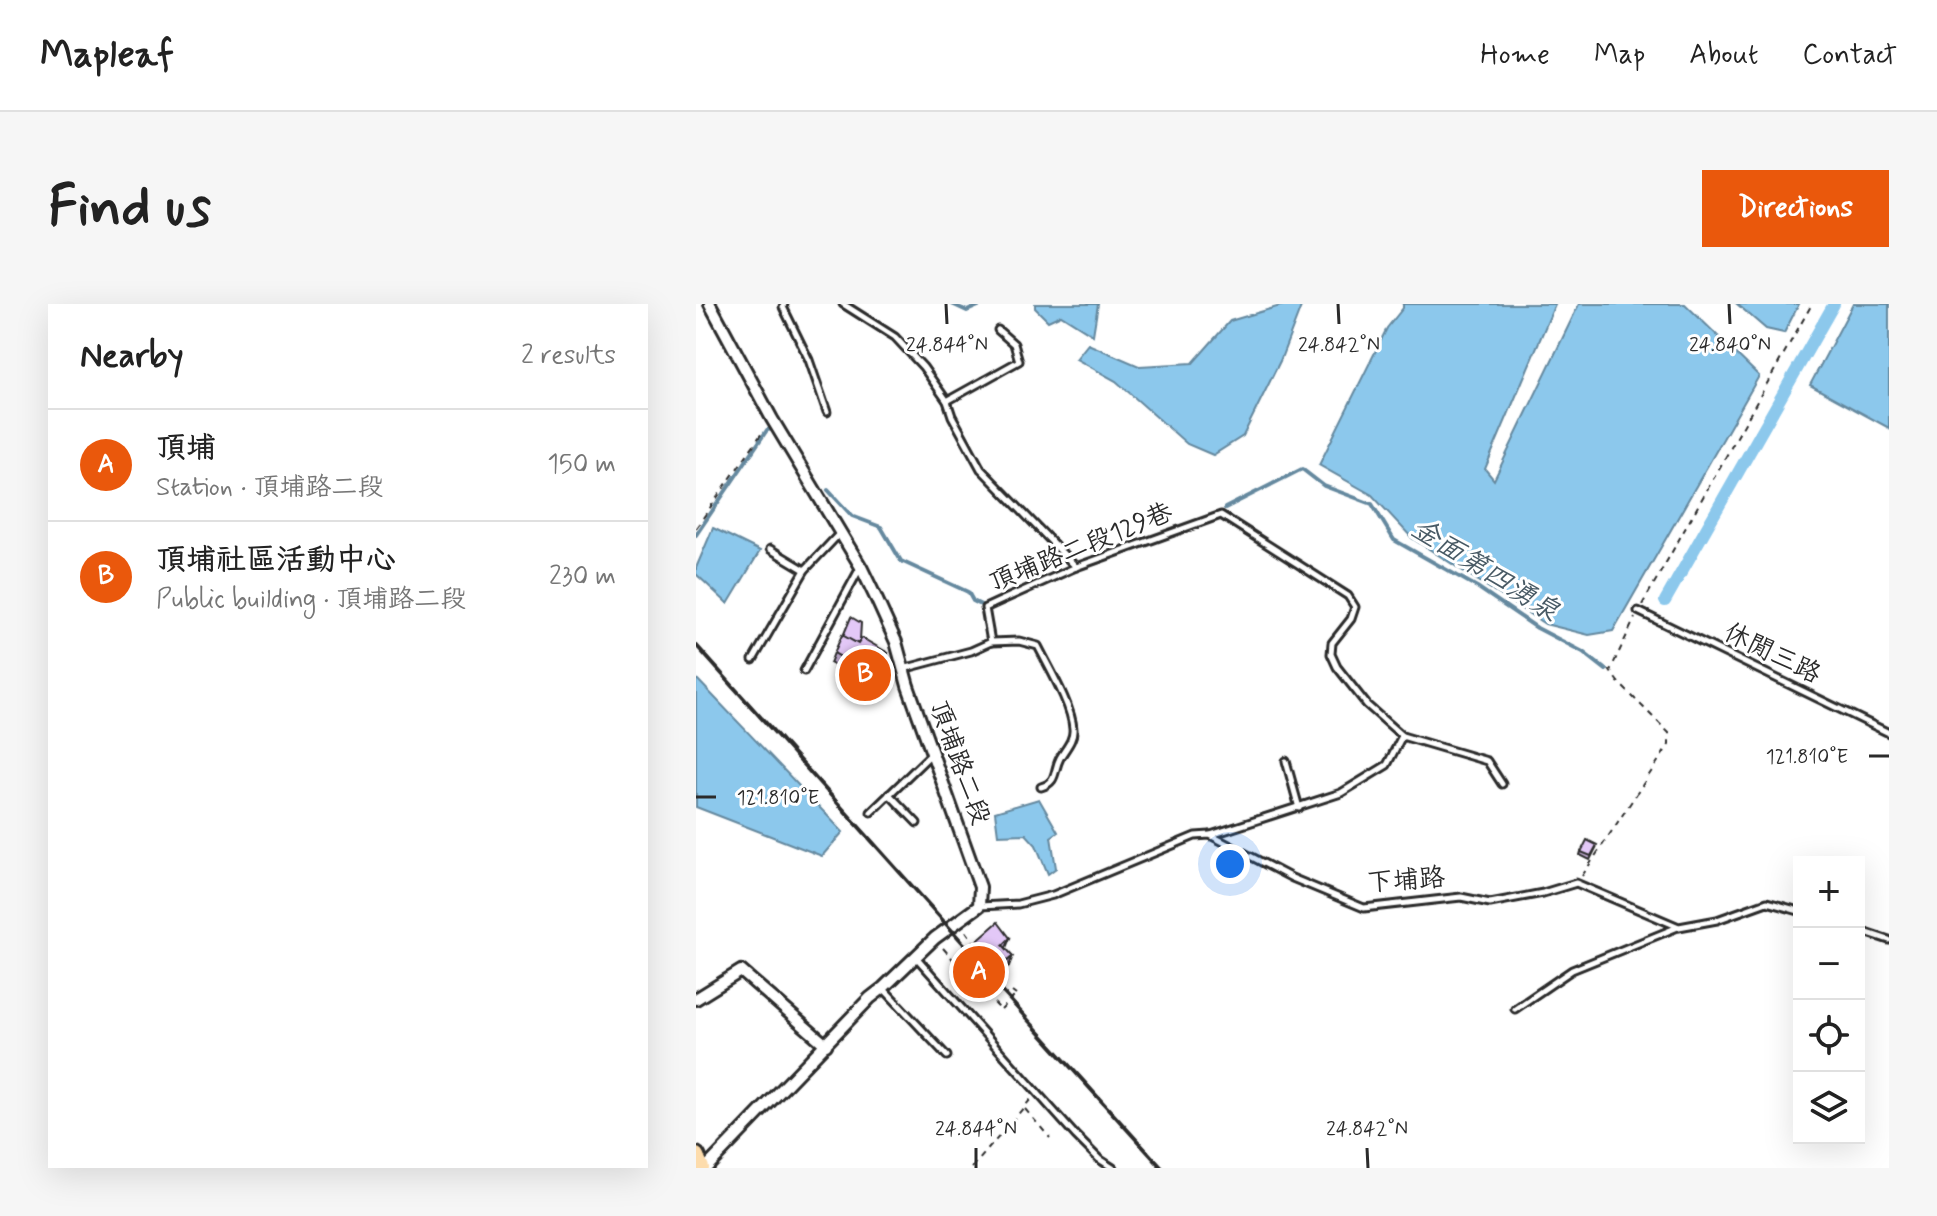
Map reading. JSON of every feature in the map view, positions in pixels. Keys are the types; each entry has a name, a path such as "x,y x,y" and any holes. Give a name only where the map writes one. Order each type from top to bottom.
{"main road":[{"path":"696,1156 704,1168"}],"street":[{"name":"頂埔路二段","path":"710,304 772,419 861,567 896,642 902,669 980,887 979,906"},
{"path":"704,1168 870,998 935,938 979,906"},
{"path":"696,999 741,971 826,1045"}],"lane":[{"path":"784,304 809,360 827,412"},
{"path":"843,304 895,337 923,367 947,401 981,469 1076,567"},
{"path":"947,401 1019,361 1014,344 998,330"},
{"name":"頂埔路二段129巷","path":"991,642 985,608 1076,567 1221,515 1348,596 1355,607 1351,619 1332,643 1331,654 1337,667 1367,705 1402,736"},
{"path":"753,660 805,570 839,534"},
{"path":"770,549 805,570"},
{"path":"804,671 861,567"},
{"name":"休閒三路","path":"1638,611 1889,733"},
{"path":"902,669 971,651 991,642 1019,641 1038,646 1069,713 1074,731 1059,759 1056,777 1041,787"},
{"path":"979,906 1018,904 1053,895 1195,836 1210,835 1341,793 1387,765 1402,736 1487,761 1502,784"},
{"path":"871,812 932,753"},
{"path":"1286,761 1299,808"},
{"path":"889,794 917,823"},
{"name":"下埔路","path":"1210,835 1292,878 1364,908 1461,897 1490,903 1576,883"},
{"path":"1576,883 1679,927"},
{"path":"1515,1009 1572,970 1679,927 1717,920 1767,902 1793,909"},
{"path":"1865,932 1889,940"},
{"path":"915,956 1036,1092 1099,1159 1113,1168"},
{"path":"883,988 947,1056"}],"path":[{"path":"1576,883 1669,745 1669,733 1610,671 1638,611 1812,304"},
{"path":"696,528 772,419"},
{"path":"957,921 978,946"},
{"path":"935,938 961,965"},
{"path":"994,1003 1001,1010 1016,995 1012,992"},
{"path":"972,1168 1036,1092"},
{"path":"1023,1108 1050,1138"}],"water":[{"path":"1035,304 1098,304 1093,335 1061,315 1048,321 1035,308"},
{"path":"1287,304 1302,304 1280,361 1243,436 1213,455 1187,444 1116,381 1076,359 1088,344 1139,366 1193,363 1230,321"},
{"path":"1403,304 1555,304 1485,469 1494,480 1579,304 1685,304 1759,376 1613,631 1589,635 1545,624 1412,538 1372,495 1319,465 1387,328"},
{"path":"1737,304 1799,304 1784,333 1766,329"},
{"path":"1853,304 1889,304 1889,428 1810,385"},
{"path":"713,528 760,551 728,604 696,574"},
{"path":"696,678 843,832 822,856 696,807"},
{"path":"1039,799 1058,832 1051,837 1056,868 1048,874 1036,845 1026,834 998,835 995,812"}],"building":[{"path":"851,617 861,623 858,644 843,636"},
{"path":"842,635 858,644 862,638 888,653 876,677 834,653"},
{"path":"1587,840 1597,845 1591,856 1581,852"},
{"path":"998,922 1010,938 1003,945 1013,956 998,969 974,943"}],"waterway":[{"path":"952,304 967,311 983,304"},
{"path":"1665,601 1834,304"},
{"name":"金面第四湧泉","path":"696,535 767,430 773,429"},
{"name":"金面第四湧泉","path":"1225,508 1302,469 1324,486 1372,504 1394,540 1477,587 1537,628 1583,652 1606,670"},
{"name":"金面第四湧泉","path":"828,490 852,516 881,527 901,561 968,592 973,601 981,605"}],"railway":[{"path":"696,645 1162,1168"}],"place":[{"name":"頂埔社區活動中心","path":"865,675"},
{"name":"頂埔","path":"979,972"}]}
